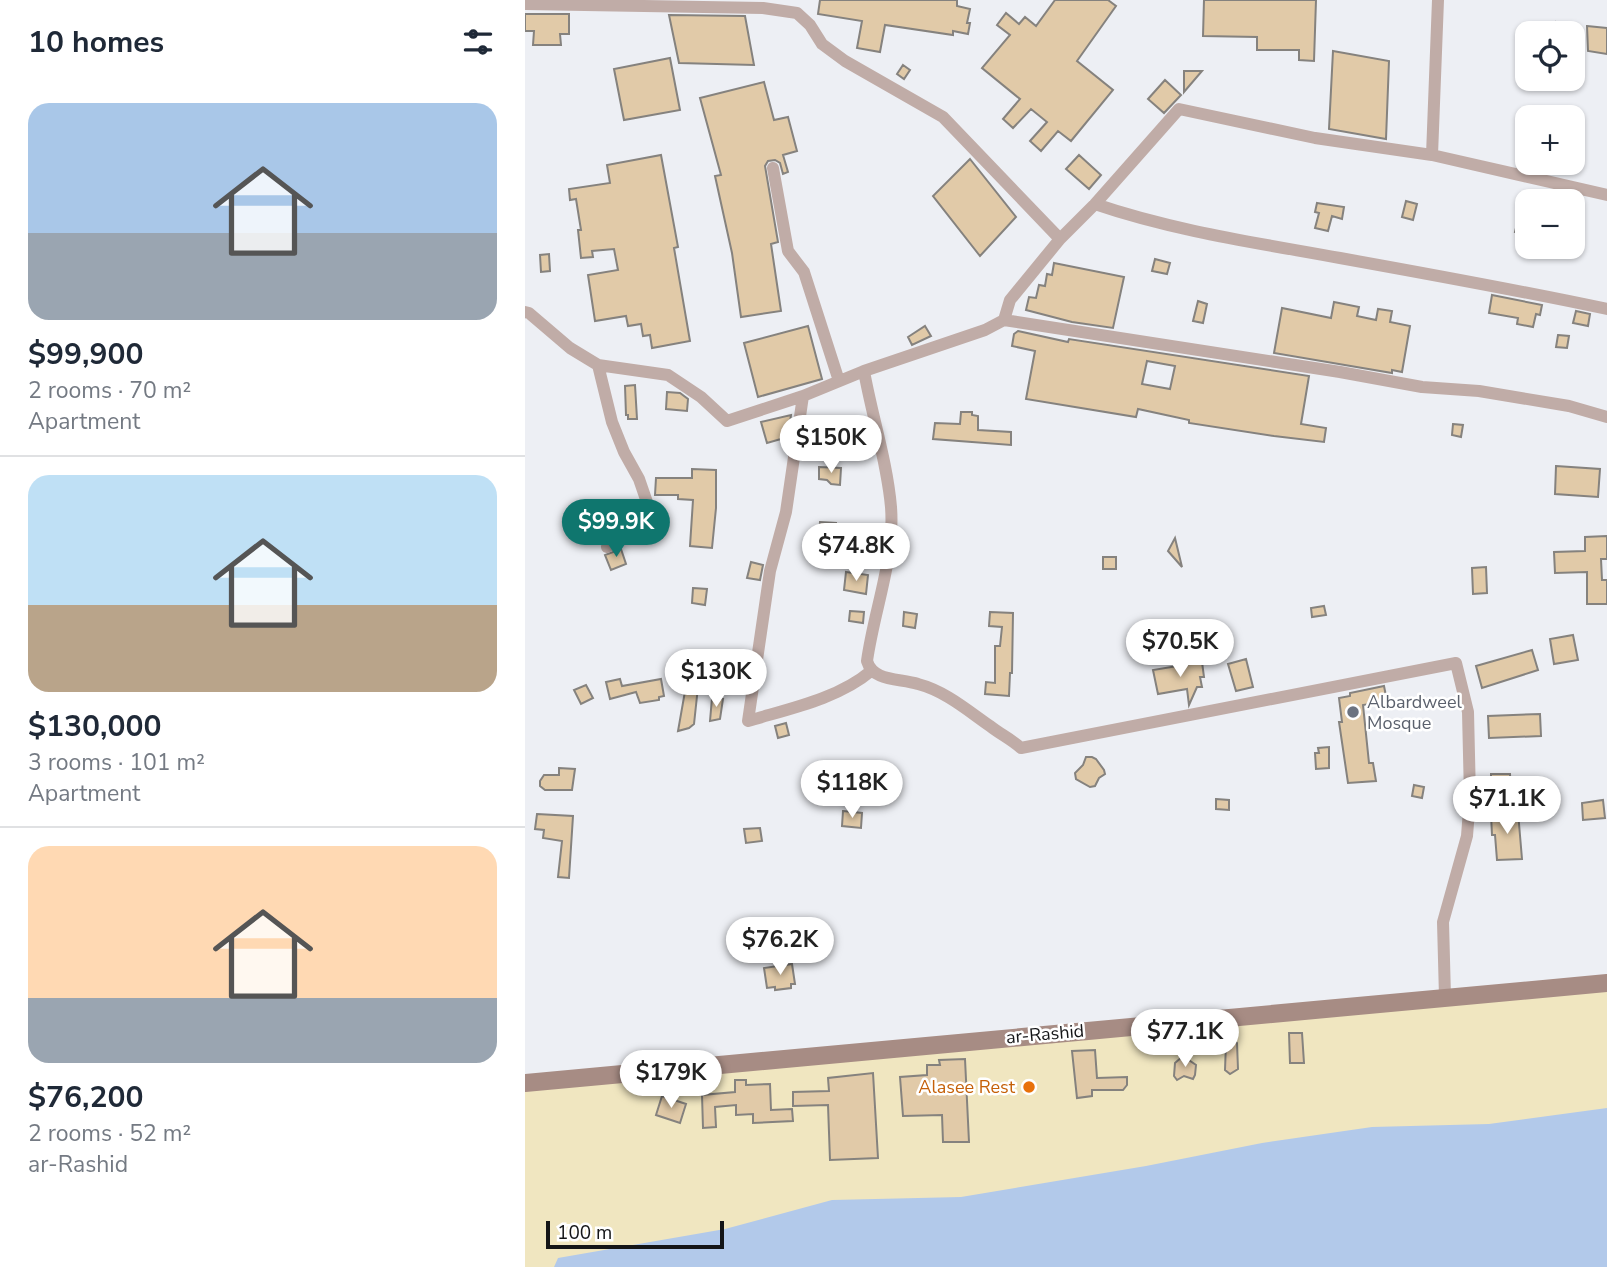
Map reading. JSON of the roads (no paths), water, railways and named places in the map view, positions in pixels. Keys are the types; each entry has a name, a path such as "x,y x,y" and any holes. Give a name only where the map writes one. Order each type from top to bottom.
{"main road":[{"name":"ar-Rashid","path":"525,1083 1607,983"}],"street":[{"path":"1432,155 1438,0"},
{"path":"525,4 763,8 797,13 810,25 822,44 845,61 943,117 1060,239"},
{"path":"1004,320 1010,300 1060,239 1095,204 1179,109 1315,138 1432,155 1607,195"},
{"path":"773,168 788,251 804,272 839,381"},
{"path":"1095,204 1212,234 1487,284 1607,309"},
{"path":"525,312 570,348 598,365 669,375 701,397 727,421 985,330 1004,320 1422,387 1479,391 1569,405 1607,417"},
{"path":"598,365 612,422 649,508 648,520 643,525 607,547"},
{"path":"864,371 882,446 891,509 887,566 867,661 870,671 876,675 919,684 937,691 968,709 1021,748 1456,663 1468,712 1470,797 1468,836 1443,922 1445,997"},
{"path":"803,396 786,512 770,571 748,721 807,703 857,683 870,671"}],"water":[{"path":"1607,1108 1607,1267 554,1267 558,1258 725,1229 832,1200 961,1197 1146,1166 1262,1143 1372,1127 1489,1124"}],"place":[{"name":"Albardweel Mosque","path":"1353,712"},
{"name":"Alasee Rest","path":"1029,1087"}]}
